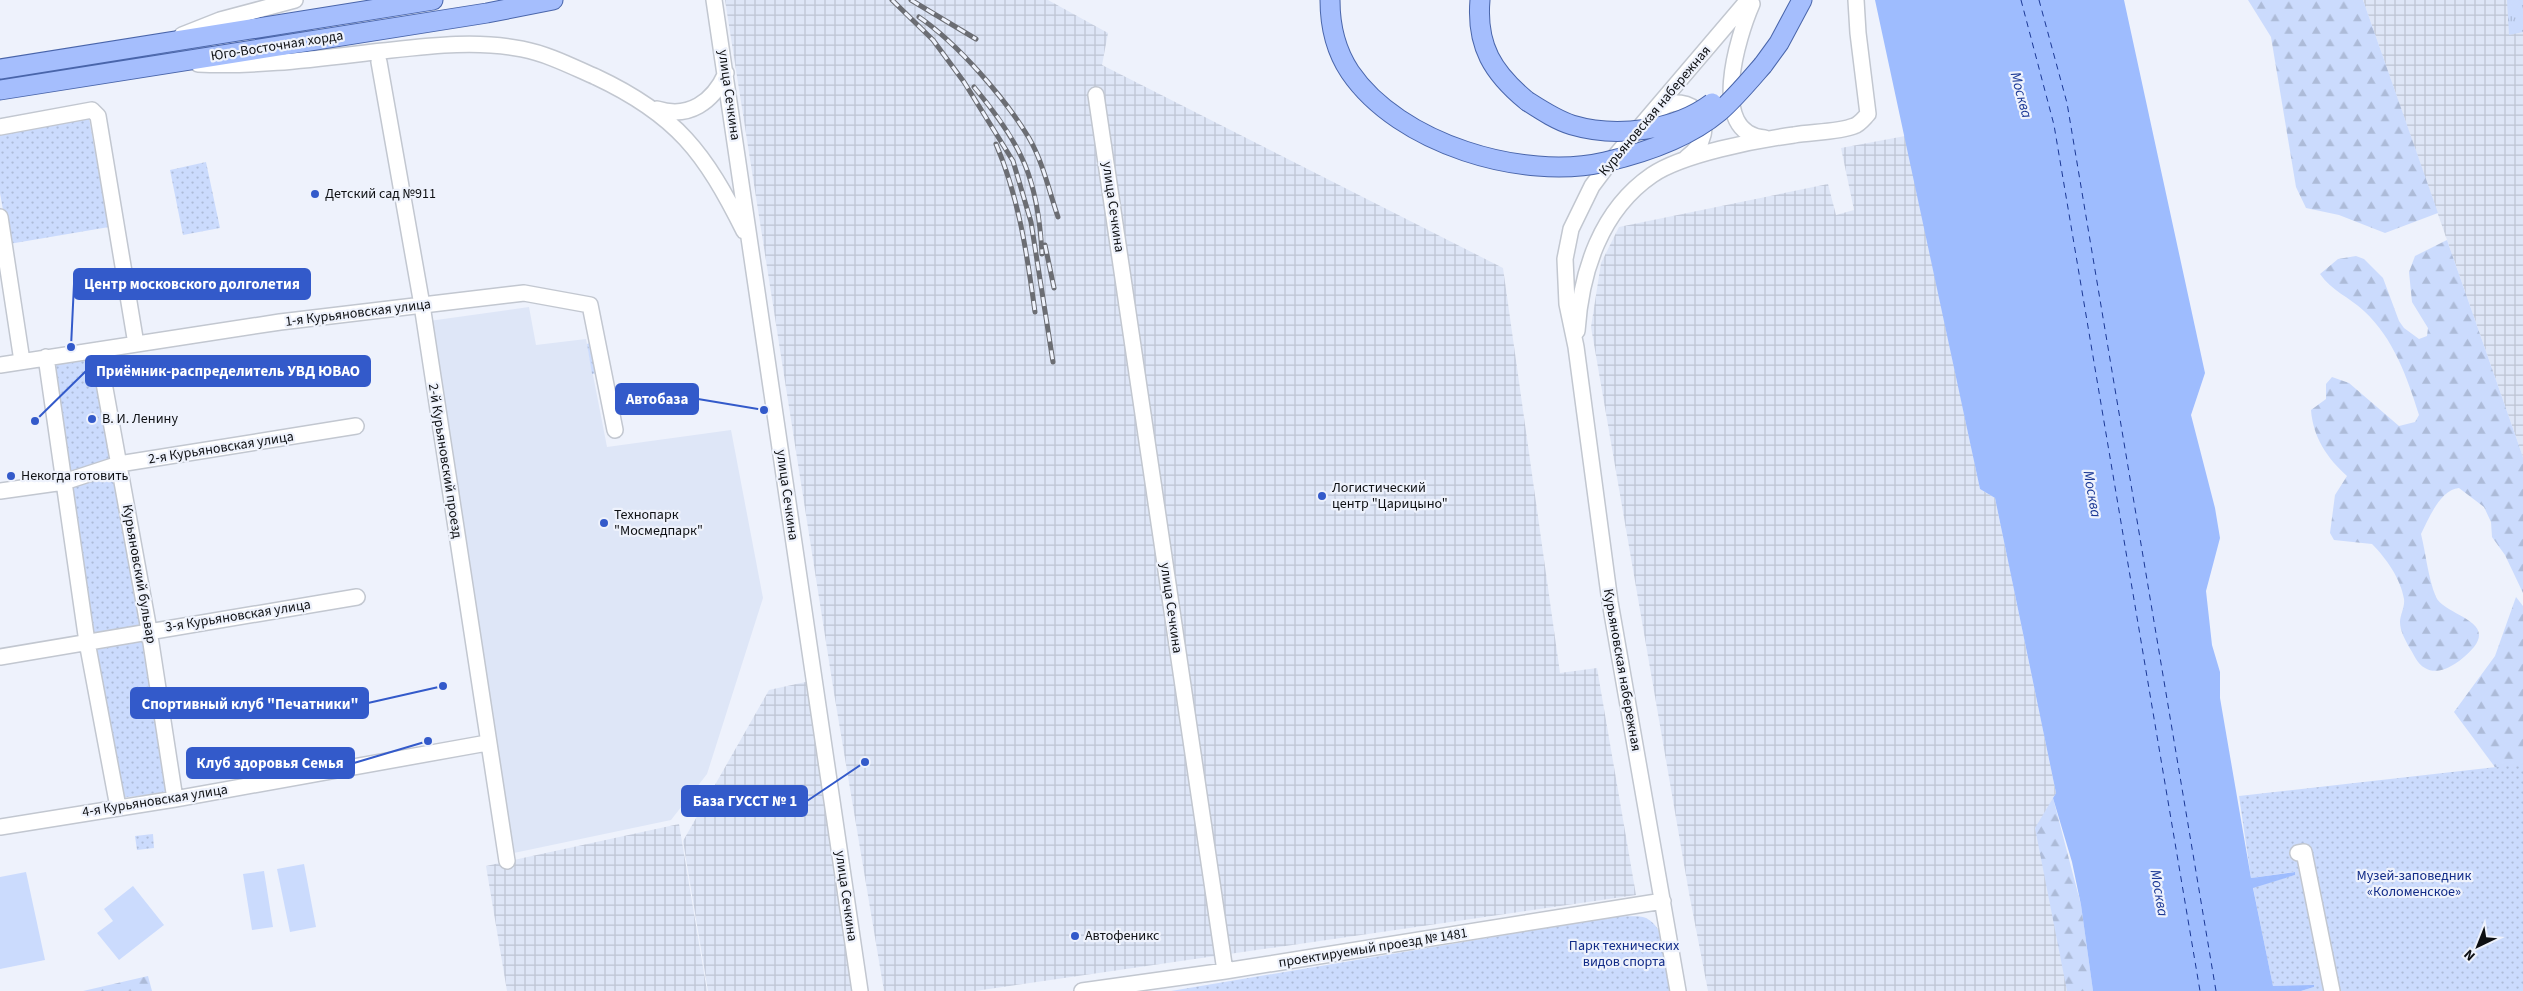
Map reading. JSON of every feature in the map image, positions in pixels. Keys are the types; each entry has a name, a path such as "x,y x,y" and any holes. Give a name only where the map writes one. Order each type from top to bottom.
{"main road":[{"name":"Юго-Восточная хорда","path":"0,69 434,0"},
{"name":"Юго-Восточная хорда","path":"0,90 487,13 553,0"},
{"path":"1330,0 1330,18 1336,43 1350,72 1370,95 1398,117 1430,137 1465,152 1502,162 1566,167 1603,162 1640,152 1686,133 1717,113 1763,65 1794,18 1802,0"},
{"path":"1480,0 1480,22 1484,46 1493,66 1507,84 1528,101 1571,124 1595,130 1626,132 1667,125 1709,106 1763,65"}],"street":[{"path":"161,43 220,20 295,0"},
{"name":"улица Сечкина","path":"714,0 860,991"},
{"name":"Курьяновская набережная","path":"1678,991 1610,602 1576,347 1567,304 1565,259 1571,229 1592,186 1610,162 1748,0"},
{"path":"1754,0 1740,31 1731,100 1735,118 1742,130 1757,138 1766,138"},
{"name":"Курьяновская набережная","path":"1576,347 1584,280 1604,227 1624,198 1653,174 1683,161 1766,138 1854,126 1868,114 1856,0"},
{"path":"167,63 234,66 441,44 486,44 524,49 567,64 638,98 671,122 692,144 729,202 751,246"},
{"name":"2-й Курьяновский проезд","path":"379,62 422,305 507,861"},
{"path":"653,108 678,112 699,107 716,90 726,73"},
{"name":"улица Сечкина","path":"1096,95 1225,972"},
{"path":"1647,120 1663,106 1670,103 1684,104 1696,110 1703,122 1704,135 1699,148 1683,161"},
{"path":"0,127 92,110 98,116 136,344"},
{"path":"0,217 22,361"},
{"name":"1-я Курьяновская улица","path":"0,365 280,322 524,293 590,305 615,430"},
{"name":"Курьяновский бульвар","path":"98,350 149,630 175,799"},
{"path":"46,357 87,642 118,807"},
{"name":"2-я Курьяновская улица","path":"0,491 64,482 119,464 356,426"},
{"name":"3-я Курьяновская улица","path":"0,657 149,630 357,596"},
{"name":"4-я Курьяновская улица","path":"0,826 175,799 488,743"},
{"path":"2298,853 2304,852 2332,991"},
{"name":"проектируемый проезд № 1481","path":"1082,991 1225,972 1663,901"}],"shaded area":[{"path":"725,0 1048,0 1108,33 1102,65 1503,268 1560,673 1597,668 1636,895 975,991 884,991 834,693"},
{"path":"2363,0 2523,0 2523,457 2447,240"},
{"path":"1905,136 1980,489 1995,498 2056,793 2053,798 2067,991 1708,991 1689,893 1591,327 1601,263 1619,227 1828,184 1836,215 1854,210 1841,148"},
{"name":"Технопарк \"Мосмедпарк\"","path":"529,307 536,345 586,339 607,447 731,430 763,598 707,774 671,820 509,854 429,321"},
{"path":"810,681 855,991 708,991 683,841 769,690"},
{"path":"679,824 707,991 507,991 486,866"}],"green space":[{"path":"2248,0 2363,0 2438,213 2385,233 2339,215 2306,208 2296,187 2271,37"},
{"path":"2507,0 2523,0 2523,32 2509,35"},
{"path":"89,118 109,227 9,244 0,193 0,133"},
{"path":"206,162 220,228 183,235 170,170"},
{"path":"2447,240 2523,457 2523,593 2505,555 2492,537 2491,522 2484,507 2459,488 2446,494 2436,506 2421,534 2429,574 2436,597 2448,609 2473,624 2478,630 2479,638 2474,647 2458,662 2438,671 2422,666 2403,635 2400,622 2404,599 2400,584 2387,562 2372,544 2334,540 2330,533 2335,495 2347,476 2333,462 2322,446 2312,420 2311,410 2326,399 2326,384 2332,377 2349,383 2399,426 2415,422 2419,415 2410,387 2398,359 2384,334 2364,311 2330,285 2320,274 2338,259 2356,256 2364,259 2383,278 2399,321 2404,328 2419,339 2427,336 2428,328 2412,302 2409,272 2415,256"},
{"path":"593,342 599,373 592,374 587,344"},
{"path":"93,354 113,460 67,476 51,360"},
{"path":"115,471 143,627 91,637 70,487"},
{"path":"2516,597 2523,606 2523,792 2503,778 2454,712 2495,656"},
{"path":"144,637 169,792 120,798 93,647"},
{"name":"Музей-заповедник «Коломенское»","path":"2523,764 2523,991 2301,991 2314,987 2273,986 2253,887 2295,875 2294,872 2251,878 2239,796"},
{"path":"2053,798 2081,905 2093,991 2067,991 2035,828"},
{"path":"153,834 154,848 137,850 135,836"},
{"path":"304,864 316,927 290,932 277,869"},
{"path":"264,871 273,927 252,930 243,874"},
{"path":"26,872 45,960 0,969 0,877"},
{"path":"133,886 164,925 119,960 97,933 113,921 104,909"},
{"name":"Парк технических видов спорта","path":"1618,916 1646,918 1654,923 1666,950 1670,991 1171,991"},
{"path":"148,976 152,991 83,991"}],"water":[{"name":"Москва","path":"1875,0 2124,0 2205,373 2191,415 2215,508 2220,538 2206,591 2212,645 2220,672 2220,698 2251,878 2295,872 2295,875 2253,888 2273,986 2314,985 2314,987 2301,991 2093,991 2081,905 2072,862 2053,798 2056,793 1995,498 1980,489"}],"ferry route":[{"path":"2021,0 2054,125 2200,991"},
{"path":"2039,0 2067,103 2216,991"}],"railway":[{"path":"892,0 933,40 964,82 1013,161 1031,222 1053,362"},
{"path":"911,0 976,39"},
{"path":"919,17 934,28 964,56 994,89 1019,122 1038,157 1058,217"},
{"path":"974,87 1016,145 1024,164 1036,204 1042,254"},
{"path":"996,144 1011,185 1016,206 1035,312"},
{"path":"1045,245 1054,288"}],"place":[{"name":"Детский сад №911","path":"315,194"},
{"name":"Центр московского долголетия","path":"71,347"},
{"name":"Автобаза","path":"764,410"},
{"name":"В. И. Ленину","path":"92,419"},
{"name":"Приёмник-распределитель УВД ЮВАО","path":"35,421"},
{"name":"Некогда готовить","path":"11,476"},
{"name":"Логистический центр \"Царицыно\"","path":"1322,496"},
{"name":"Технопарк \"Мосмедпарк\"","path":"604,523"},
{"name":"Спортивный клуб \"Печатники\"","path":"443,686"},
{"name":"Клуб здоровья Семья","path":"428,741"},
{"name":"База ГУССТ № 1","path":"865,762"},
{"name":"Автофеникс","path":"1075,936"}]}
